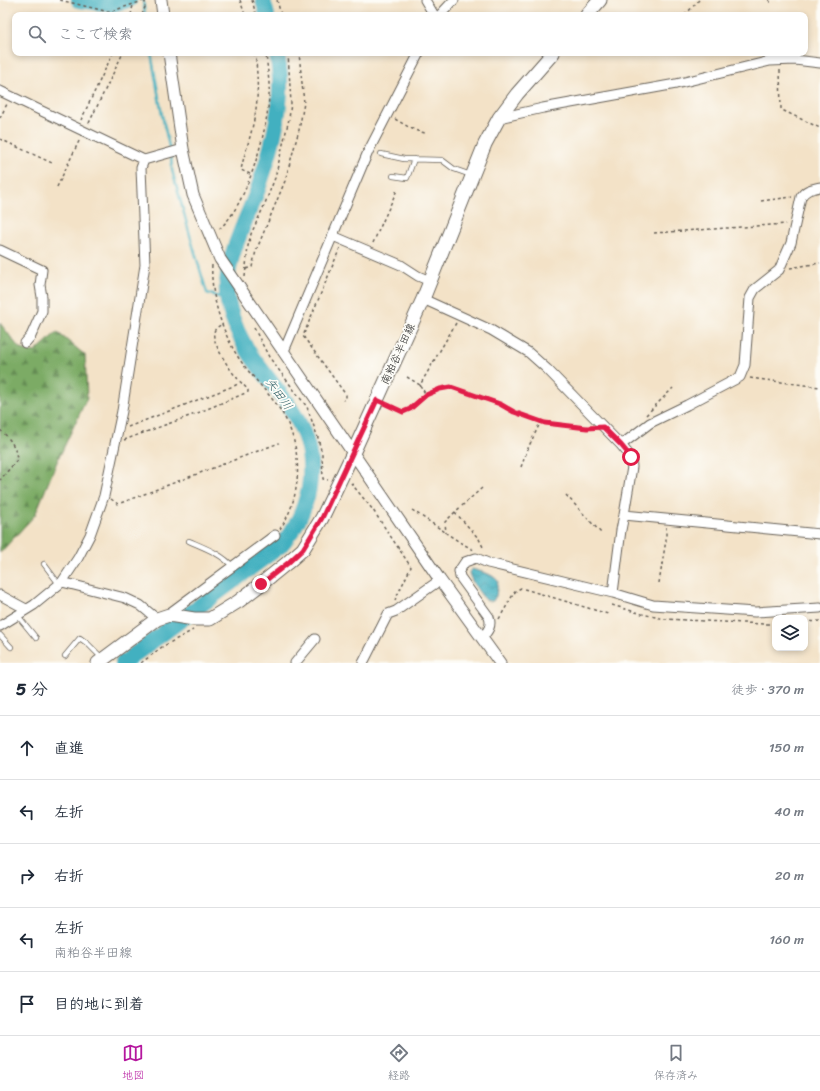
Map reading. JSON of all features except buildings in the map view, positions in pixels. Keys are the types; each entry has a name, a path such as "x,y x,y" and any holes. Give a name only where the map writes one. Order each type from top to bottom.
{"main road":[{"path":"590,12 600,0"},
{"name":"南粕谷半田線","path":"163,617 210,619 239,601 288,563 303,549 322,518 423,299 473,176 484,144 499,118 517,94 550,56"},
{"path":"100,661 163,617"}],"street":[{"path":"161,0 163,12"},
{"path":"425,0 432,12"},
{"path":"443,12 454,0"},
{"path":"169,56 183,149 193,195 219,256 440,580 500,663"},
{"path":"284,351 368,152 417,56"},
{"path":"499,118 543,108 676,84 770,62 795,60 820,63"},
{"path":"0,91 144,160 183,149"},
{"path":"0,626 18,616 60,583 78,558 90,535 104,496 118,427 145,265 141,168 144,160"},
{"path":"621,445 650,423 740,377 745,365 750,298 755,289 776,273 781,267 791,243 801,197 808,190 820,187"},
{"path":"333,236 401,265 418,276 430,281"},
{"path":"0,250 42,270 40,285 42,311 31,336 25,343"},
{"path":"423,299 491,330 528,352 547,369 631,457 632,467 612,593"},
{"path":"624,515 820,534"},
{"path":"60,583 125,598 163,617 275,535"},
{"path":"482,638 490,628 491,624 489,617 460,578 459,571 464,562 476,558 488,563 612,593 653,605 755,612 820,608"},
{"path":"363,663 388,614 396,611 440,580"},
{"path":"0,595 26,610"},
{"path":"295,663 315,639"}],"lane":[{"path":"381,154 404,159 442,160 454,169 473,176"},
{"path":"408,178 414,159"},
{"path":"393,176 408,178 412,182"},
{"path":"189,541 216,553 227,560 233,567"},
{"path":"44,564 60,583"},
{"path":"18,616 36,638"},
{"path":"0,635 10,647"},
{"path":"65,656 80,638 88,644 100,661"}],"path":[{"path":"60,0 104,11 112,11 146,0"},
{"path":"143,12 146,0"},
{"path":"240,0 244,12"},
{"path":"252,0 255,12"},
{"path":"277,0 280,12"},
{"path":"689,12 699,0"},
{"path":"769,0 772,5"},
{"path":"132,12 133,5"},
{"path":"57,187 79,140 81,130 112,56"},
{"path":"81,130 121,56"},
{"path":"250,174 241,170 256,110 258,91 255,56"},
{"path":"210,237 231,217 239,203 261,142 269,96 266,56"},
{"path":"239,287 244,285 248,246 251,234 275,178 289,119 292,103 288,56"},
{"path":"246,269 252,267 256,251 281,194 299,130 304,103 299,56"},
{"path":"780,61 782,109 820,128"},
{"path":"0,118 11,96"},
{"path":"387,115 409,128 418,132 425,132"},
{"path":"0,139 52,163"},
{"path":"370,251 397,190"},
{"path":"761,201 790,196 801,197"},
{"path":"654,233 792,223 796,224"},
{"path":"343,240 303,336 346,395 346,398 343,401"},
{"path":"219,256 212,263 211,280 219,315 241,361 280,410 293,439 298,460 297,482 294,499 288,515 281,528 275,535"},
{"path":"781,267 785,269 820,263"},
{"path":"259,315 254,322 254,328 269,357 307,407 322,454 323,479 335,480 342,476 351,483 373,510 411,567 388,614"},
{"path":"420,385 457,321 462,316"},
{"path":"115,441 123,440 245,395 248,390 226,362 214,340 214,331 223,324"},
{"path":"740,377 820,387"},
{"path":"407,378 420,385 426,395"},
{"path":"118,427 125,428 135,425 236,385 240,381"},
{"path":"377,400 403,412 410,409 426,395 440,389 451,387 500,404 514,412 545,423 587,428 603,427"},
{"path":"521,467 541,421"},
{"path":"0,430 8,437 17,454 17,460 0,479"},
{"path":"104,496 118,504 279,443"},
{"path":"446,533 445,522 482,488"},
{"path":"566,495 602,534"},
{"path":"412,510 461,543 475,550"},
{"path":"455,512 479,539 484,548"},
{"path":"659,582 666,540 666,519"},
{"path":"491,624 495,623 514,593 521,588 608,614"},
{"path":"612,605 665,619 772,624"},
{"path":"141,663 162,647 197,628 198,619"},
{"path":"808,622 820,621"}],"green space":[{"path":"0,323 20,349 35,352 57,332 85,355 87,398 56,464 35,515 0,553"}],"water":[{"path":"472,569 490,574 498,581 496,596 493,601 486,600 481,595 471,578 469,572"}],"waterway":[{"path":"79,0 114,5 129,0"},
{"path":"143,0 145,12"},
{"name":"矢田川","path":"263,0 266,12"},
{"path":"152,56 170,151"},
{"name":"矢田川","path":"123,663 280,546 291,533 299,519 307,497 310,467 308,449 303,432 296,416 252,357 237,331 228,302 227,288 231,259 258,189 267,162 277,122 280,94 277,56"},
{"path":"171,156 172,170 207,293 228,300"}],"route":[{"path":"261,584 303,549 322,518 377,400 403,412 408,411 426,395 440,389 451,387 473,396 500,404 514,412 536,418 545,423 587,428 603,427 631,457"}]}
